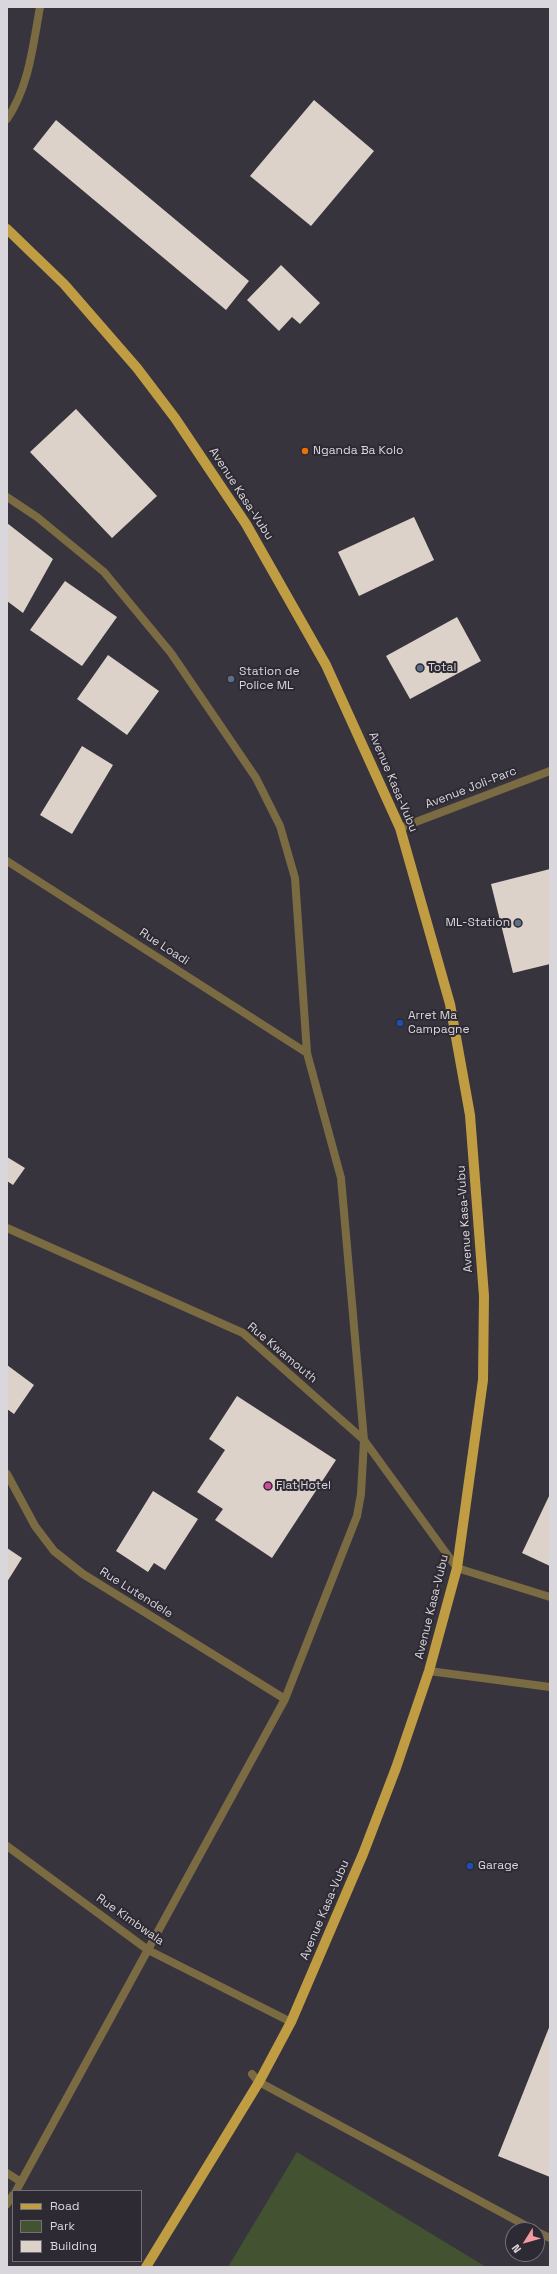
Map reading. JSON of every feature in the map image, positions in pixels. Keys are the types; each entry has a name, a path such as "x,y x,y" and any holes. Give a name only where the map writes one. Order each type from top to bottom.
{"main road":[{"name":"Avenue Kasa-Vubu","path":"7,229 64,284 137,368 175,418 246,524 326,665 400,828 450,1004 470,1115 484,1296 483,1380 457,1568 429,1671 363,1854 291,2022 259,2082 146,2267"}],"street":[{"path":"7,119 14,109 24,86 40,7"},
{"path":"7,497 37,517 76,547 108,578 171,653 256,778 280,826 296,878 307,1053 341,1178 364,1440 361,1494 357,1516 285,1699 17,2190"},
{"name":"Avenue Joli-Parc","path":"400,828 550,771"},
{"name":"Rue Loadi","path":"7,861 307,1053"},
{"name":"Rue Kwamouth","path":"7,1228 243,1333 364,1440 457,1568"},
{"name":"Rue Lutendele","path":"7,1474 35,1526 54,1551 83,1574 285,1699"},
{"path":"457,1568 550,1597"},
{"path":"429,1671 550,1687"},
{"name":"Rue Kimbwala","path":"7,1846 148,1950 291,2022"},
{"path":"252,2074 259,2082 519,2222"},
{"path":"7,2173 21,2182"}],"green space":[{"path":"297,2152 486,2267 228,2267"}],"building":[{"path":"314,100 374,151 311,226 250,176"},
{"path":"56,120 249,281 226,310 33,149"},
{"path":"281,265 320,303 300,324 292,317 279,331 247,300"},
{"path":"76,409 157,496 112,538 30,452"},
{"path":"414,517 434,560 359,596 338,552"},
{"path":"7,523 53,559 23,613 7,601"},
{"path":"65,581 117,617 82,666 30,630"},
{"path":"457,617 481,661 410,699 386,656"},
{"path":"108,655 159,691 127,735 77,699"},
{"path":"82,746 113,765 72,834 40,815"},
{"path":"550,869 550,964 513,973 491,884"},
{"path":"7,1157 25,1168 13,1185 7,1181"},
{"path":"7,1365 34,1385 14,1414 7,1409"},
{"path":"237,1396 336,1460 272,1558 215,1520 223,1509 197,1492 225,1450 209,1439"},
{"path":"153,1491 198,1519 165,1570 154,1563 148,1572 116,1551"},
{"path":"550,1494 550,1566 522,1553"},
{"path":"7,1548 22,1558 7,1582"},
{"path":"550,2025 550,2177 498,2156"}],"place":[{"name":"Nganda Ba Kolo","path":"305,451"},
{"name":"Total","path":"420,668"},
{"name":"Station de Police ML","path":"231,679"},
{"name":"ML-Station","path":"518,923"},
{"name":"Arret Ma Campagne","path":"400,1023"},
{"name":"Flat Hotel","path":"268,1486"},
{"name":"Garage","path":"470,1866"}]}
